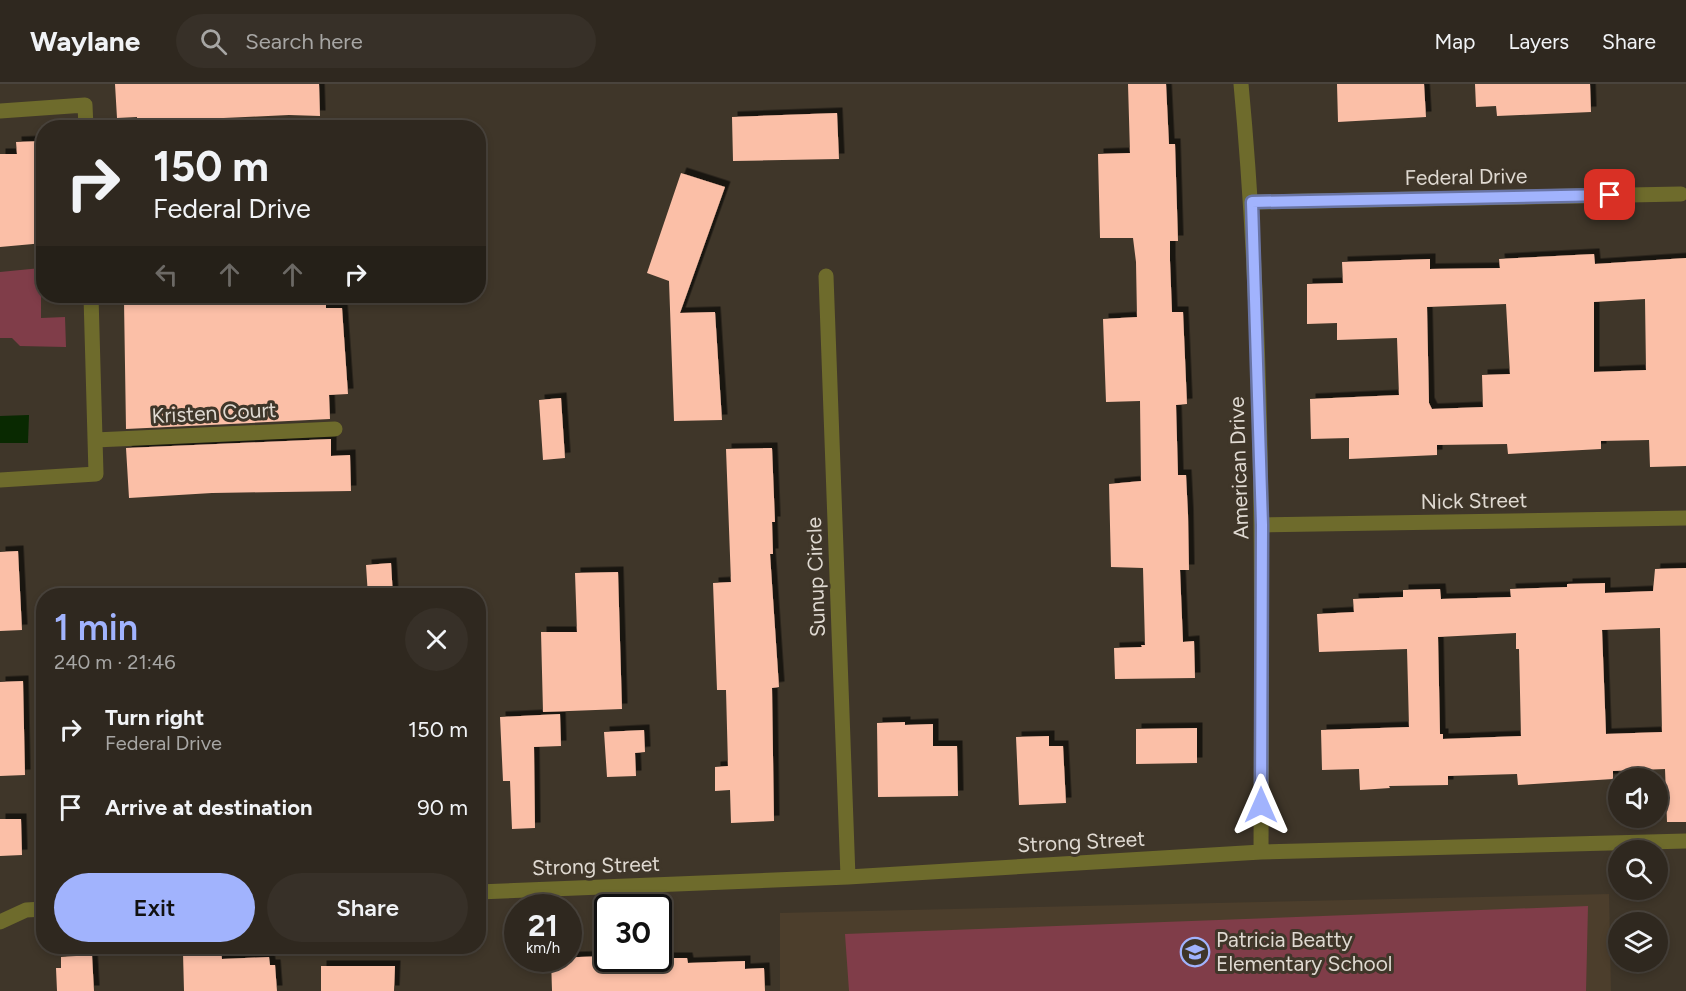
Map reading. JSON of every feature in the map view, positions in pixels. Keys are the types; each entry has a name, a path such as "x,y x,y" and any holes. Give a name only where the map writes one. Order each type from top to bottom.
{"street":[{"name":"American Drive","path":"1241,84 1252,202 1262,525 1261,852"},
{"path":"0,111 86,105 86,120"},
{"name":"Federal Drive","path":"1252,202 1681,194"},
{"name":"Sunup Circle","path":"826,276 848,877"},
{"path":"0,480 96,474 91,303"},
{"name":"Kristen Court","path":"95,440 335,429"},
{"name":"Nick Street","path":"1262,525 1686,518"},
{"name":"Strong Street","path":"486,892 848,877 1261,852 1686,841"},
{"path":"0,922 26,910 36,909"}],"shaded area":[{"path":"36,268 36,303 41,303 41,318 65,317 66,347 20,346 12,338 0,338 0,272"},
{"path":"29,415 28,443 0,443 0,416"},
{"name":"Patricia Beatty Elementary School","path":"1608,894 1608,972 1611,972 1611,991 780,991 780,913"},
{"name":"Patricia Beatty Elementary School","path":"1588,906 1586,991 849,991 845,934"}],"building":[{"path":"115,84 319,84 320,116 289,115 180,120 117,118"},
{"path":"1128,84 1166,84 1169,144 1175,144 1178,241 1170,241 1170,261 1172,312 1183,312 1187,404 1176,405 1178,475 1186,475 1189,570 1180,570 1183,642 1194,641 1195,678 1115,679 1114,648 1145,645 1143,568 1111,567 1109,484 1141,481 1140,401 1106,402 1103,319 1137,317 1136,262 1133,238 1100,238 1098,154 1130,153"},
{"path":"1337,84 1424,84 1426,117 1338,122"},
{"path":"1475,84 1590,84 1591,112 1497,116 1496,106 1476,107"},
{"path":"837,113 839,159 733,161 732,117"},
{"path":"36,141 36,244 0,247 0,154 17,154 16,142"},
{"path":"681,173 725,187 680,313 715,312 722,420 674,421 669,281 647,273"},
{"path":"1594,254 1595,264 1686,258 1686,466 1650,467 1649,440 1601,441 1601,449 1508,454 1507,444 1437,445 1437,455 1349,459 1349,438 1311,439 1310,399 1399,395 1397,338 1337,340 1337,323 1307,324 1307,284 1343,283 1342,262 1430,259 1430,269 1500,268 1499,259","holes":["1645,299 1646,370 1594,372 1594,302","1506,304 1510,374 1482,375 1483,407 1432,409 1429,403 1427,307"]},
{"path":"124,303 326,303 326,308 342,308 348,394 329,395 330,419 126,429"},
{"path":"561,398 565,458 543,460 539,400"},
{"path":"331,439 331,456 350,455 351,491 212,493 129,498 126,448"},
{"path":"772,448 775,522 772,522 773,554 770,554 779,687 772,688 774,821 731,823 730,790 715,791 715,767 728,766 726,690 717,690 713,583 731,582 726,449"},
{"path":"18,551 22,630 0,631 0,552"},
{"path":"391,563 393,588 367,588 366,565"},
{"path":"1686,568 1686,822 1668,822 1668,768 1608,768 1608,779 1518,785 1517,774 1448,776 1448,785 1389,786 1390,788 1360,790 1359,769 1322,770 1321,730 1409,727 1407,649 1319,652 1317,614 1354,612 1353,599 1403,597 1403,590 1440,589 1441,599 1511,597 1510,589 1567,587 1567,584 1605,583 1605,593 1653,591 1655,569","holes":["1660,628 1662,732 1606,734 1602,630","1516,633 1516,649 1519,649 1521,736 1443,739 1443,734 1440,734 1438,637"]},
{"path":"618,572 622,709 543,712 541,632 577,632 575,573"},
{"path":"23,681 25,775 0,776 0,682"},
{"path":"560,714 561,746 534,747 535,828 512,829 510,781 503,781 500,717"},
{"path":"905,722 905,725 933,724 933,746 957,746 958,796 878,797 877,723"},
{"path":"1197,728 1197,763 1136,764 1136,729"},
{"path":"644,730 645,752 635,753 636,776 607,777 604,732"},
{"path":"1049,736 1049,746 1063,746 1066,803 1019,805 1016,737"},
{"path":"0,819 21,819 22,855 0,856"},
{"path":"183,954 221,954 222,959 269,957 270,965 275,965 277,991 184,991"},
{"path":"92,955 94,991 57,991 56,968 61,968 61,957"},
{"path":"594,956 594,972 672,972 672,958 687,958 688,963 745,961 745,969 764,968 765,991 552,991 551,972 582,972 582,957"},
{"path":"321,966 395,966 394,991 321,991"}],"place":[{"name":"Patricia Beatty Elementary School","path":"1195,952"}],"route":[{"path":"1261,805 1262,525 1252,202 1610,195"}]}
